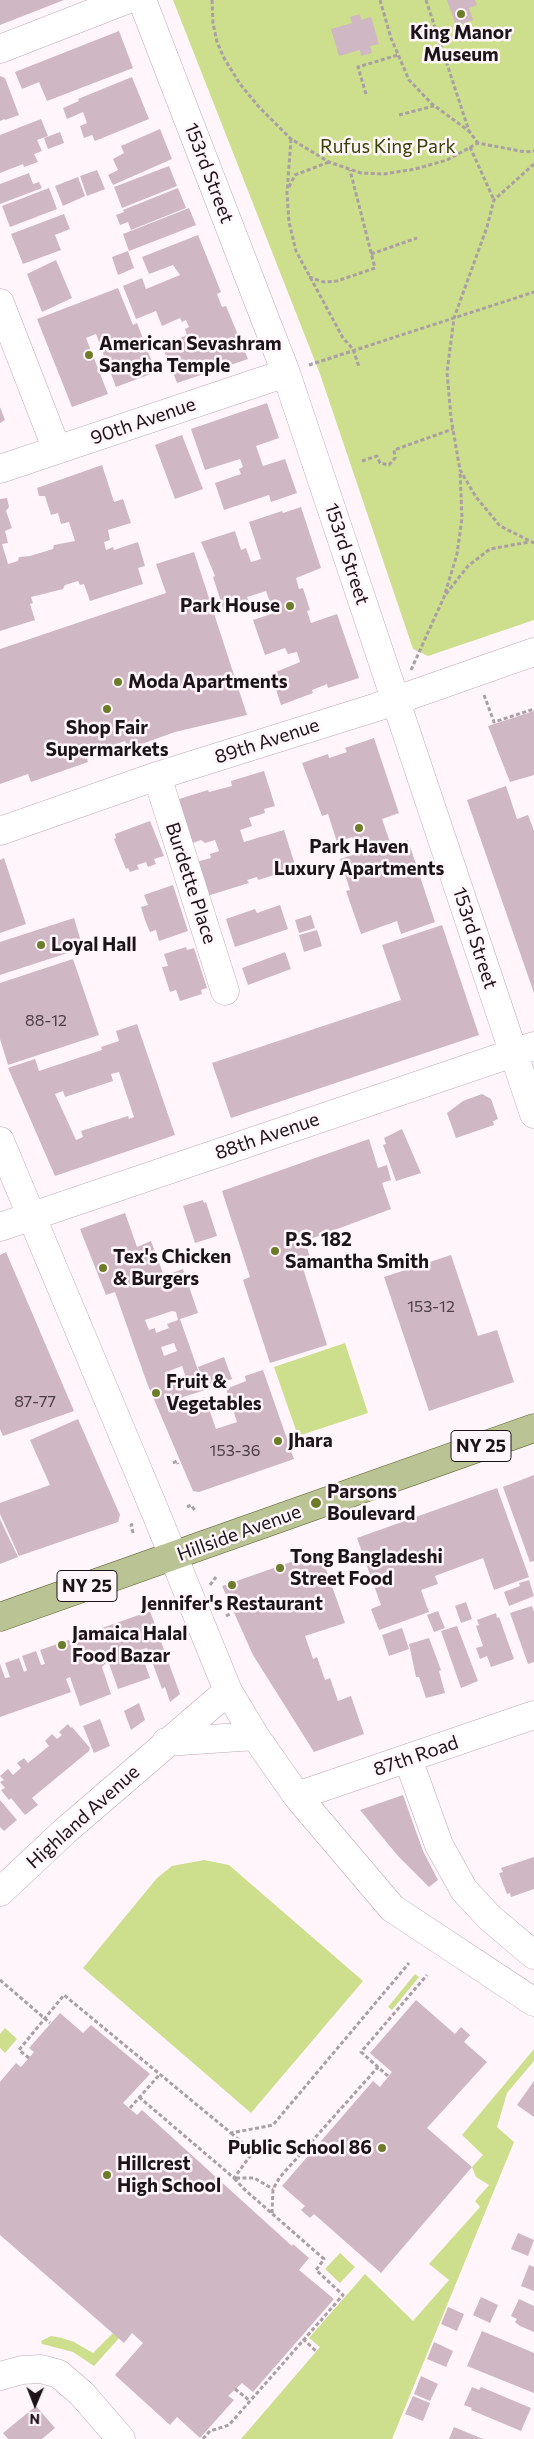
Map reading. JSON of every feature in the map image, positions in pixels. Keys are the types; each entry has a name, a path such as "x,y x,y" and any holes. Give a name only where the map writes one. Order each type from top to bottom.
{"main road":[{"name":"Hillside Avenue","path":"0,1617 534,1428"}],"street":[{"path":"0,49 126,0"},
{"name":"153rd Street","path":"142,0 296,369 395,700 524,1049 534,1114"},
{"path":"0,303 57,450"},
{"name":"90th Avenue","path":"0,469 296,369"},
{"name":"89th Avenue","path":"0,831 157,776 395,700 534,652"},
{"name":"Burdette Place","path":"157,776 225,990"},
{"name":"88th Avenue","path":"0,1227 524,1049"},
{"path":"0,1141 174,1556 228,1691 255,1736 297,1796 392,1908 532,1998"},
{"name":"Highland Avenue","path":"0,1892 71,1825 228,1691"},
{"name":"87th Road","path":"297,1796 408,1760 534,1715"},
{"path":"166,1742 255,1736"},
{"path":"408,1760 439,1845 464,1890 490,1918 534,1955"},
{"path":"0,2376 22,2370 40,2369 59,2374 82,2394 121,2439"}],"path":[{"path":"212,0 213,23 217,42 224,58 258,107 291,139 329,162 361,173 384,174 415,169 447,160 478,143 525,152 534,151"},
{"path":"380,0 408,80 434,106 469,131 478,143"},
{"path":"426,0 469,131"},
{"path":"366,94 358,67 398,54"},
{"path":"400,115 434,106"},
{"path":"291,139 287,193 289,222 296,251 343,338 353,349 359,367"},
{"path":"470,147 494,200"},
{"path":"287,193 295,175 329,162"},
{"path":"411,670 444,597 460,538 462,508 460,470 453,429 447,372 454,318 487,227 494,200 534,164"},
{"path":"308,276 324,282 337,282 375,268 350,170"},
{"path":"372,254 417,238"},
{"path":"296,369 534,292"},
{"path":"362,461 377,456 380,463 389,465 394,460 394,450 453,429"},
{"path":"460,470 490,516 506,530 532,542"},
{"path":"444,597 468,566 490,549 506,544 532,542"},
{"path":"483,692 494,722 534,708"},
{"path":"173,1463 177,1461 178,1464"},
{"path":"187,1507 191,1505 196,1512"},
{"path":"131,1525 133,1533"},
{"path":"153,1599 157,1604 162,1604"},
{"path":"226,1616 230,1614 228,1608"},
{"path":"231,2133 273,2125 409,1963"},
{"path":"388,2076 361,2052 427,1975"},
{"path":"0,1980 50,2023"},
{"path":"28,2058 19,2050 64,1995 253,2152 234,2178"},
{"path":"272,2213 273,2188 280,2177 378,2067"},
{"path":"130,2108 160,2074"},
{"path":"139,2098 234,2178 324,2259 316,2270 343,2295 229,2425 210,2431 203,2439"},
{"path":"234,2178 254,2178 273,2188"},
{"path":"303,2339 316,2351"},
{"path":"235,2389 249,2400"}],"green space":[{"name":"Rufus King Park","path":"173,0 534,0 534,620 428,656 413,649 320,374"},
{"path":"345,1343 368,1413 298,1436 274,1367"},
{"path":"204,1860 229,1865 363,1981 251,2113 83,1968 157,1878 172,1866"},
{"path":"415,1974 419,1977 392,2010 388,2007"},
{"path":"5,2028 17,2039 5,2053 0,2048 0,2034"},
{"path":"534,2049 534,2061 507,2093 497,2127 514,2142 392,2439 241,2439 320,2347 309,2338 365,2274 413,2321 449,2280 429,2264 480,2207 475,2201 489,2185 476,2177 472,2167 483,2155 462,2135"},
{"path":"340,2253 355,2267 340,2283 325,2269"},
{"path":"113,2333 119,2338 94,2366 73,2352 42,2344 41,2341 51,2336 62,2338 74,2342 93,2353"}],"building":[{"path":"0,0 64,0 0,25"},
{"name":"King Manor Museum","path":"447,0 475,0 477,5 469,8 473,20 456,26"},
{"path":"360,14 361,20 371,17 379,44 370,46 372,53 361,56 360,50 339,56 331,29 352,23 350,17"},
{"path":"119,31 133,68 47,101 39,82 22,89 15,72"},
{"path":"0,76 5,78 19,115 0,121"},
{"path":"132,77 149,119 95,141 92,135 84,138 80,126 87,123 83,112 67,119 63,108 79,101 78,99"},
{"path":"41,119 48,136 37,140 42,151 34,154 38,162 24,167 23,164 0,173 0,135"},
{"path":"160,129 172,159 113,185 108,175 118,170 113,159 124,153 121,146"},
{"path":"60,132 64,143 48,149 44,138"},
{"path":"169,166 177,186 122,208 114,187"},
{"path":"97,170 105,189 87,196 80,176"},
{"path":"29,173 33,184 39,182 42,188 0,204 0,184"},
{"path":"78,177 85,196 63,206 55,186"},
{"path":"49,188 57,209 10,227 2,206"},
{"path":"178,188 186,208 131,230 128,222 120,225 116,215 124,212 123,210"},
{"path":"189,208 196,225 129,251 123,234"},
{"path":"64,214 70,229 55,235 61,250 23,264 11,234"},
{"path":"198,235 221,292 217,294 222,307 226,306 248,359 177,383 162,346 187,335 185,329 189,327 186,320 182,322 180,318 162,326 156,311 136,319 123,286 142,278 146,289 180,275 173,265 149,274 142,257"},
{"path":"128,251 134,268 118,275 112,257"},
{"path":"56,260 72,298 42,312 27,274"},
{"path":"118,288 133,325 137,323 156,372 116,387 96,334 86,338 108,394 72,407 37,319"},
{"path":"267,403 279,438 256,446 263,466 285,459 297,493 271,502 269,495 224,510 215,483 241,474 239,469 243,467 240,459 205,470 191,429"},
{"path":"0,407 5,420 0,423"},
{"path":"182,435 203,489 175,499 155,445"},
{"path":"102,465 114,502 123,499 131,523 108,530 110,540 104,542 106,550 113,547 114,550 138,542 145,566 138,568 143,584 90,601 84,584 80,585 78,581 65,585 63,589 31,597 33,603 30,604 35,620 0,631 0,499 7,498 9,507 6,511 12,528 5,531 8,543 2,544 8,564 18,561 19,557 30,556 53,549 54,545 75,541 69,522 61,524 58,513 51,515 45,496 39,496 37,488"},
{"name":"Park House","path":"301,507 321,568 296,578 299,589 303,588 310,610 307,611 311,623 337,614 359,678 328,688 327,684 312,690 313,693 281,705 271,674 300,662 297,652 288,654 285,648 265,655 253,620 274,613 266,591 247,597 249,602 224,611 213,577 215,576 201,542 235,531 241,550 246,548 251,562 261,559 249,522"},
{"name":"Moda Apartments","path":"194,552 247,715 175,732 128,749 125,741 86,755 88,762 31,782 28,774 0,784 0,649 166,593 156,564"},
{"path":"534,711 534,775 510,782 488,726"},
{"name":"Park Haven Luxury Apartments","path":"374,738 399,813 382,819 391,845 408,840 435,922 401,934 397,921 361,934 346,891 350,890 340,859 358,853 352,837 337,842 328,814 322,816 302,763 328,754 329,758 347,752 345,748"},
{"path":"264,771 275,806 264,809 265,813 249,818 252,826 240,830 244,842 284,830 295,865 285,868 287,871 258,880 257,877 247,880 249,883 207,896 196,862 211,858 210,854 219,851 215,840 205,843 201,840 190,844 176,800 208,790 209,792 232,786 231,781"},
{"path":"506,786 517,819 528,815 534,831 534,993 467,800"},
{"path":"150,821 164,856 154,859 156,864 148,867 146,862 137,865 139,869 130,872 128,868 126,869 114,839 116,838 115,834"},
{"path":"4,858 26,924 0,933 0,860"},
{"path":"173,885 188,931 159,941 156,930 150,932 145,920 141,907 148,905 144,895"},
{"path":"280,905 288,929 235,947 226,919 255,909 257,913"},
{"path":"311,915 315,928 299,933 295,920"},
{"name":"Loyal Hall","path":"74,918 83,948 0,975 0,942"},
{"path":"442,925 479,1035 231,1118 212,1063 401,1000 382,945"},
{"path":"317,930 322,946 304,952 299,935"},
{"path":"186,947 187,950 194,948 207,988 201,990 202,994 180,1001 176,990 170,992 162,967 168,966 164,954"},
{"path":"285,952 291,969 248,985 242,968"},
{"path":"73,959 99,1035 8,1065 0,1039 0,983"},
{"path":"137,1024 175,1135 55,1176 8,1068 35,1059 39,1071 102,1050 101,1047 119,1041 116,1031","holes":["119,1072 134,1117 129,1119 128,1116 81,1131 83,1137 76,1140 55,1094 63,1091 65,1097 113,1081 111,1074"]},
{"path":"482,1094 491,1099 498,1119 493,1121 494,1125 456,1138 447,1113 463,1101"},
{"path":"402,1129 421,1173 396,1181 383,1145 386,1144 384,1138"},
{"name":"P.S. 182 Samantha Smith","path":"369,1139 378,1168 387,1165 391,1180 382,1183 391,1209 305,1241 311,1261 302,1265 327,1345 270,1363 243,1280 250,1277 222,1191"},
{"path":"203,1200 204,1203 206,1202 217,1236 195,1243 183,1206"},
{"path":"125,1213 137,1247 151,1241 164,1276 183,1269 198,1313 180,1319 205,1390 183,1397 185,1404 205,1397 216,1429 237,1422 226,1389 246,1381 245,1376 263,1370 294,1459 199,1492 193,1491 147,1383 115,1292 106,1295 80,1229","holes":["172,1311 176,1312 178,1320 167,1324 169,1328 156,1333 155,1328 149,1330 145,1320","174,1343 177,1351 164,1356 161,1347","182,1366 185,1375 172,1380 169,1371"]},
{"path":"6,1252 74,1411 3,1436 0,1429 0,1255"},
{"path":"451,1255 478,1336 497,1330 514,1382 429,1411 384,1277"},
{"path":"224,1357 232,1379 206,1388 198,1367"},
{"path":"78,1419 120,1515 118,1522 19,1556 0,1514 0,1503 50,1485 30,1440"},
{"path":"534,1475 534,1561 530,1562 503,1487"},
{"path":"497,1488 529,1577 494,1590 483,1558 435,1576 438,1584 421,1590 429,1612 379,1630 371,1609 381,1605 357,1538"},
{"path":"0,1519 18,1557 0,1564"},
{"path":"320,1552 345,1623 305,1636 313,1659 317,1657 325,1680 330,1678 338,1701 351,1696 364,1734 314,1752 253,1655 222,1586"},
{"path":"529,1580 534,1596 509,1606 504,1592 520,1586 519,1583"},
{"path":"466,1602 472,1619 461,1623 455,1606"},
{"path":"532,1606 534,1612 534,1662 528,1664 510,1613"},
{"path":"150,1611 180,1694 170,1702 165,1687 162,1689 147,1648 140,1650 150,1678 118,1689 108,1661 102,1667 111,1694 80,1706 70,1677 66,1679 71,1692 0,1717 0,1664 5,1678 10,1677 5,1663 19,1658 24,1672 27,1670 22,1656 36,1651 41,1665 45,1664 40,1650 69,1640 74,1652 79,1651 74,1638"},
{"path":"438,1611 445,1628 434,1632 427,1615"},
{"path":"496,1613 514,1659 491,1667 487,1656 480,1659 476,1648 483,1646 476,1626 479,1625 477,1620"},
{"path":"457,1626 478,1681 461,1688 441,1631"},
{"path":"402,1628 409,1649 389,1656 382,1635"},
{"path":"429,1638 441,1670 439,1671 445,1693 426,1698 419,1677 416,1677 409,1644"},
{"path":"139,1703 145,1720 131,1730 124,1711"},
{"path":"100,1719 110,1746 94,1753 83,1726"},
{"path":"68,1724 90,1748 89,1751 32,1798 38,1805 25,1815 11,1798 9,1800 1,1790 5,1788 0,1782 4,1780 0,1776 8,1769 13,1775 21,1768 17,1763 24,1758 28,1763 49,1746 45,1741 52,1734 57,1739 62,1735 59,1732"},
{"path":"403,1795 423,1851 438,1880 429,1887 398,1856 360,1810"},
{"path":"0,1800 17,1820 4,1831 0,1827"},
{"path":"534,1857 534,1889 511,1897 510,1893 507,1894 499,1873 503,1872 501,1868"},
{"name":"Public School 86","path":"416,2000 455,2034 461,2027 470,2035 464,2042 487,2062 427,2128 472,2167 381,2273 314,2214 310,2218 301,2210 305,2206 282,2186 373,2081 380,2087 392,2072 370,2053"},
{"name":"Hillcrest High School","path":"60,2013 83,2033 91,2025 150,2074 123,2103 137,2115 142,2110 292,2246 293,2244 309,2258 299,2270 334,2299 253,2392 242,2383 228,2396 234,2400 200,2438 177,2417 170,2425 115,2375 143,2343 132,2333 124,2343 0,2235 0,2082 16,2063 21,2067 34,2052 29,2048"},
{"path":"534,2081 534,2117 517,2105"},
{"path":"518,2233 534,2240 528,2256 511,2249"},
{"path":"529,2265 534,2267 534,2291 521,2286"},
{"path":"481,2297 498,2305 490,2323 473,2315"},
{"path":"519,2299 534,2306 534,2332 520,2326 515,2322 517,2319 511,2316"},
{"path":"448,2307 464,2314 457,2331 441,2324"},
{"path":"482,2331 534,2353 534,2393 467,2366"},
{"path":"434,2342 453,2351 446,2367 427,2359"},
{"path":"421,2376 438,2384 430,2401 414,2394"},
{"path":"472,2387 479,2390 481,2387 531,2408 521,2431 471,2410 472,2408 464,2405"},
{"path":"413,2396 430,2403 423,2421 405,2414"},
{"path":"36,2406 55,2428 42,2439 8,2439 3,2433"},
{"path":"454,2427 483,2439 449,2439"}],"place":[{"name":"King Manor Museum","path":"461,14"},
{"name":"American Sevashram Sangha Temple","path":"89,355"},
{"name":"Park House","path":"290,606"},
{"name":"Moda Apartments","path":"118,682"},
{"name":"Shop Fair Supermarkets","path":"107,709"},
{"name":"Park Haven Luxury Apartments","path":"359,828"},
{"name":"Loyal Hall","path":"41,945"},
{"name":"P.S. 182 Samantha Smith","path":"275,1251"},
{"name":"Tex's Chicken & Burgers","path":"103,1268"},
{"name":"Fruit & Vegetables","path":"156,1393"},
{"name":"Jhara","path":"278,1441"},
{"name":"Parsons Boulevard","path":"316,1503"},
{"name":"Tong Bangladeshi Street Food","path":"280,1568"},
{"name":"Jennifer's Restaurant","path":"232,1585"},
{"name":"Jamaica Halal Food Bazar","path":"62,1645"},
{"name":"Public School 86","path":"382,2148"},
{"name":"Hillcrest High School","path":"107,2175"}]}
